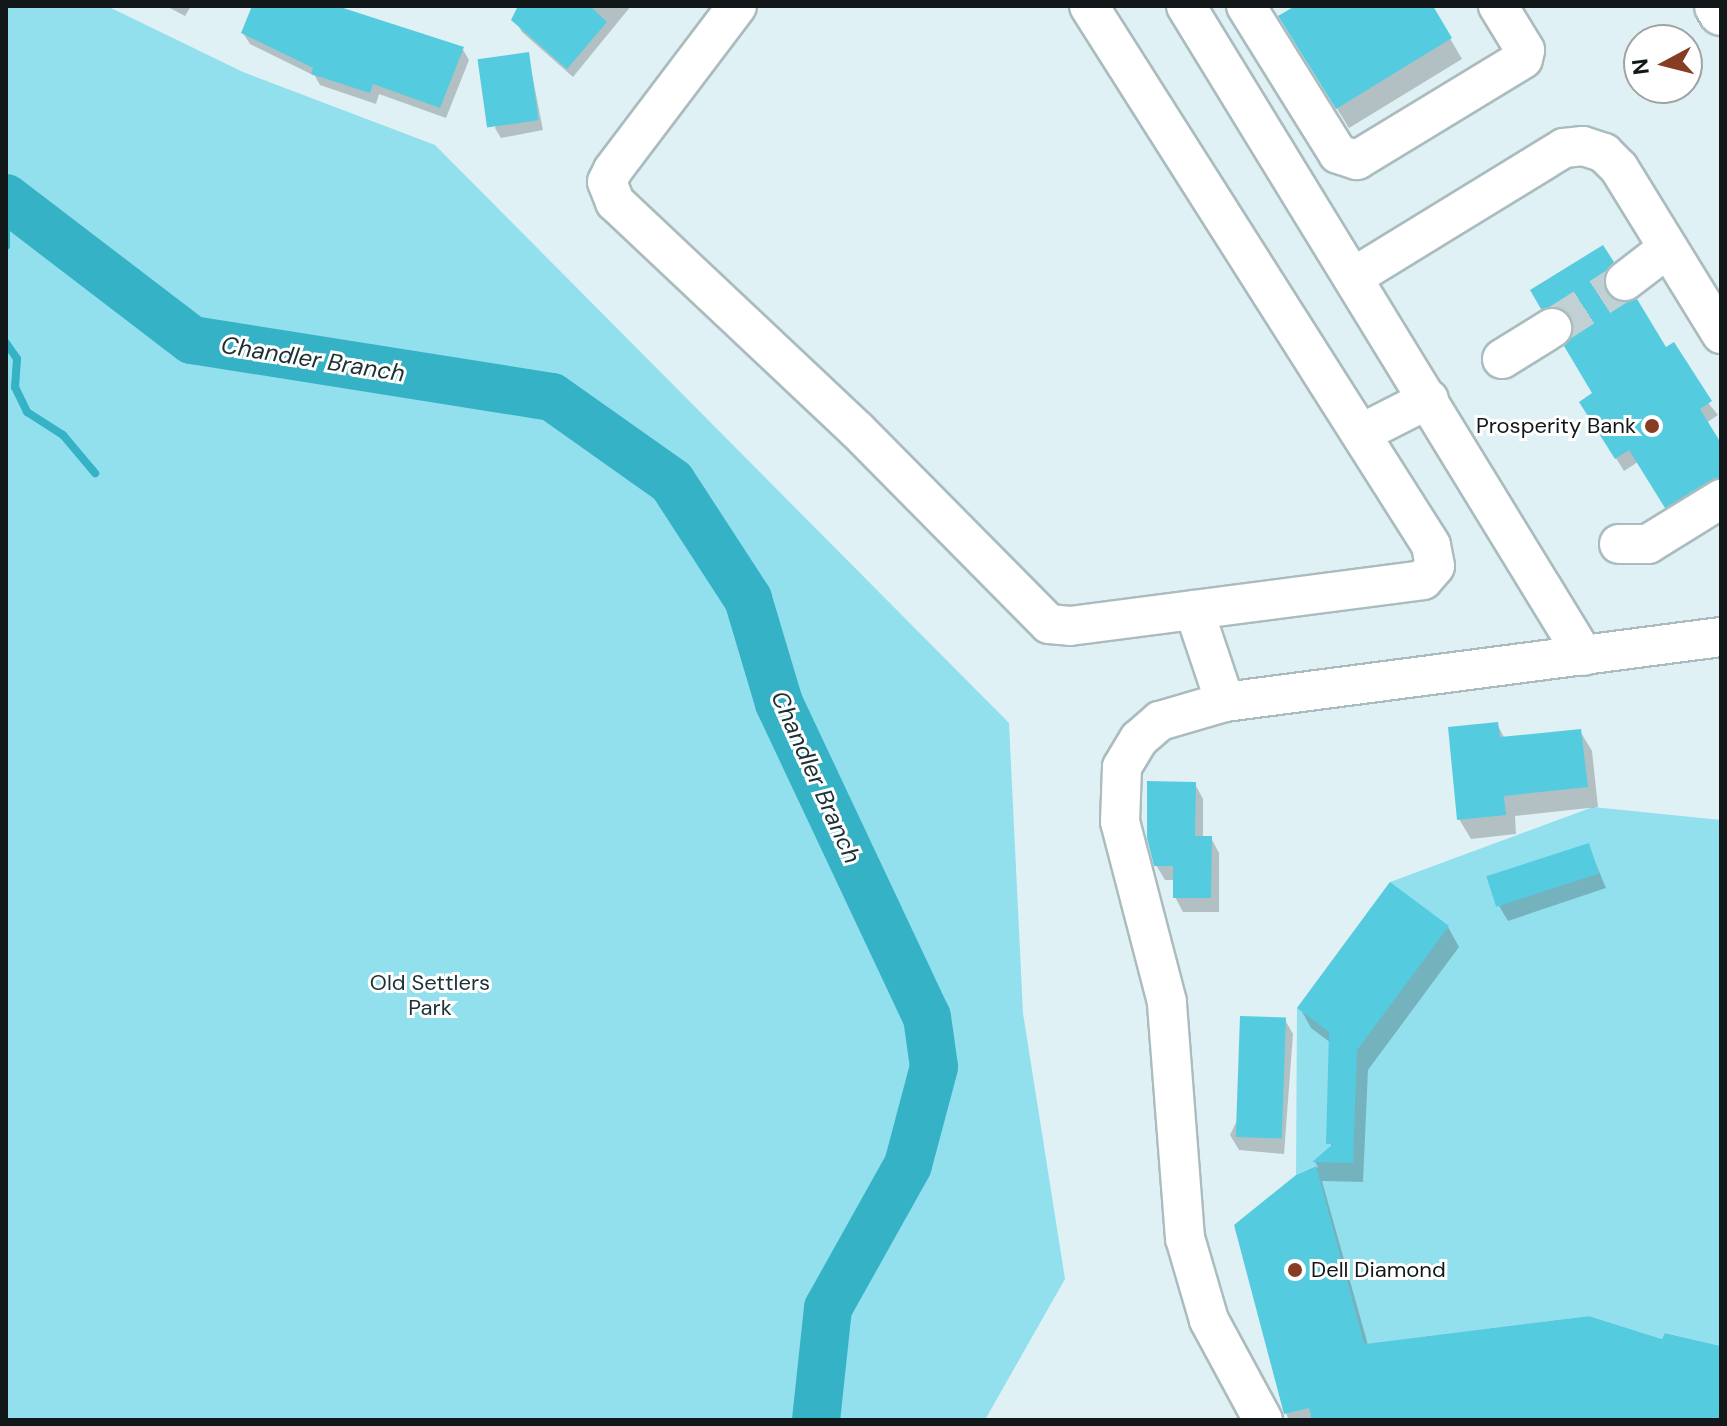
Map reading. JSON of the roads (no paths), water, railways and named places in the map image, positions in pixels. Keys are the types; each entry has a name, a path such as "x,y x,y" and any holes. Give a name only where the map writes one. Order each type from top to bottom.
{"highway":[{"path":"1717,6 1721,13"}],"lane":[{"path":"737,6 613,170 607,182 615,202 857,430 1049,624 1070,626 1416,582 1431,574 1431,545 1089,6"},
{"path":"1246,6 1338,154 1357,160 1523,59 1522,44 1498,6"},
{"path":"1189,7 1584,656"},
{"path":"1355,276 1564,148 1583,146 1604,153 1619,168 1721,334"},
{"path":"1625,281 1668,248"},
{"path":"1502,359 1552,328"},
{"path":"1362,433 1429,399"},
{"path":"1619,544 1648,544 1721,499"},
{"path":"1194,610 1225,702"},
{"path":"1263,1420 1209,1320 1185,1238 1167,1002 1120,822 1118,793 1122,767 1139,739 1160,721 1225,702 1721,637"}],"waterway":[{"name":"Chandler Branch","path":"6,198 192,340 552,397 672,482 748,599 779,703 927,1017 934,1067 908,1165 828,1308 816,1420"},
{"path":"6,231 6,246"},
{"path":"6,343 17,359 15,387 27,412 63,435 95,473"}],"tunnel":[{"path":"1552,328 1625,281"}],"place":[{"name":"Prosperity Bank","path":"1652,426"},
{"name":"Dell Diamond","path":"1295,1270"}],"park label":[{"name":"Old Settlers Park","path":"430,994"}]}
